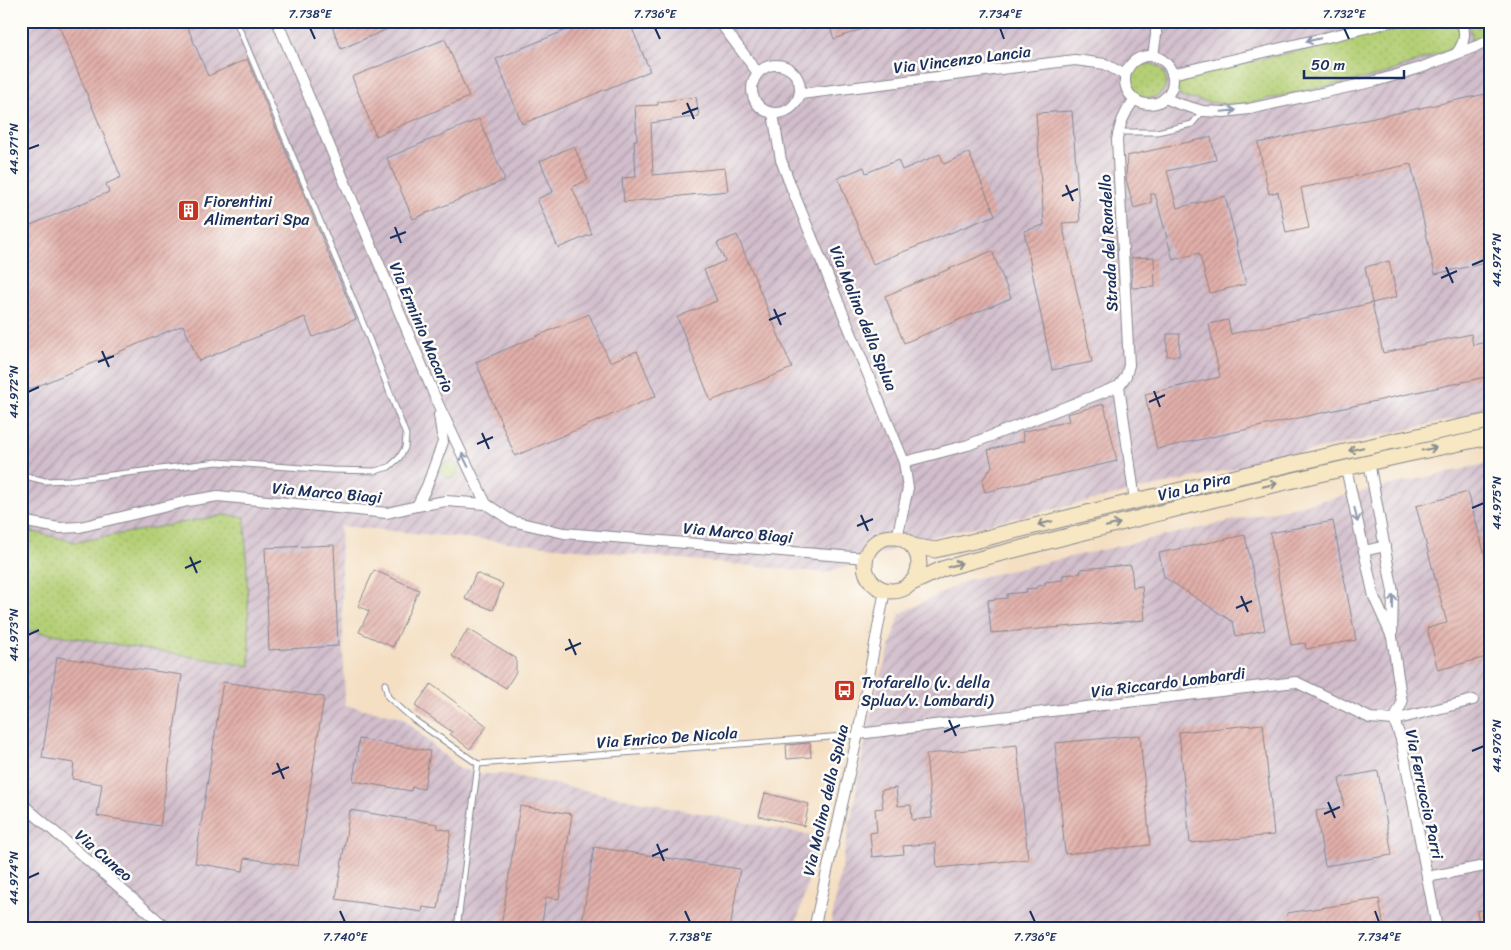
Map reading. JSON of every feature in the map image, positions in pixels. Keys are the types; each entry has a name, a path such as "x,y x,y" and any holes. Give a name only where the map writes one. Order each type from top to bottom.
{"street":[{"name":"Via Erminio Macario","path":"277,21 438,404 486,504"},
{"path":"719,21 758,73"},
{"path":"1153,56 1156,21"},
{"path":"1172,74 1395,21"},
{"path":"1456,54 1464,40 1465,30 1461,21"},
{"path":"1165,98 1203,111 1224,112 1249,109 1342,90 1420,68 1490,41"},
{"path":"1145,56 1160,58 1165,62 1172,74 1172,87 1165,98 1153,104 1140,103 1134,100 1125,89 1124,75 1127,68 1132,62 1145,56"},
{"name":"Via Vincenzo Lancia","path":"801,94 1075,60 1105,64 1124,75"},
{"path":"780,65 794,72 801,86 801,94 794,107 780,114 773,114 766,112 755,101 752,87 758,73 764,68 780,65"},
{"name":"Strada del Rondello","path":"1134,100 1124,112 1117,140 1129,365 1126,376 1120,386 1135,501"},
{"name":"Via Molino della Splua","path":"773,114 781,160 789,182 904,462 908,488 897,538"},
{"path":"904,462 968,445 1120,386"},
{"path":"417,506 427,486 443,442 438,404"},
{"name":"Via La Pira","path":"912,546 935,550 1306,460 1490,421"},
{"name":"Via La Pira","path":"910,584 942,569 970,561 1272,485 1369,462 1490,437"},
{"path":"1369,462 1393,592 1392,637"},
{"path":"1346,468 1374,597 1392,637"},
{"name":"Via Marco Biagi","path":"21,521 59,528 80,526 218,496 386,513 446,501 486,504 512,521 564,533 866,558"},
{"path":"889,537 906,541 912,546 917,553 919,570 910,584 903,589 894,591 885,590 872,582 867,575 865,567 866,558 874,544 889,537"},
{"path":"1364,551 1385,546"},
{"name":"Via Molino della Splua","path":"814,929 858,734 885,590"},
{"name":"Via Ferruccio Parri","path":"1392,637 1402,703 1394,720 1400,738 1437,929"},
{"name":"Via Riccardo Lombardi","path":"858,734 1296,682 1370,718 1394,720 1473,700"},
{"name":"Via Cuneo","path":"21,803 168,929"},
{"path":"1427,877 1490,865"},
{"path":"381,929 398,929"}],"lane":[{"path":"21,475 46,481 62,480 217,462 375,471 389,467 399,458 405,448 406,435 365,328 236,21"},
{"path":"1119,132 1157,132 1192,124 1203,111"},
{"path":"385,684 388,697 414,720 478,764 457,929"},
{"name":"Via Enrico De Nicola","path":"478,764 858,734"}],"shaded area":[{"path":"21,21 1490,21 1490,411 934,536 825,573 340,526 345,705 402,717 458,768 481,774 504,774 820,837 795,929 21,929 21,629 250,666 225,515 76,542 21,529"},
{"path":"1490,463 1490,929 830,929 872,706 900,614 967,580"}],"green space":[{"path":"1426,21 1446,21 1456,25 1460,35 1454,46 1451,49 1381,75 1256,102 1234,104 1181,97 1179,92 1179,82 1193,75"},
{"path":"1467,21 1490,21 1490,33 1470,42 1472,36"},
{"path":"1149,64 1161,69 1166,81 1161,93 1149,98 1137,93 1132,81 1137,69"},
{"path":"450,462 458,470 450,478 442,470"},
{"path":"225,515 245,517 250,666 21,629 21,529 76,542"}],"building":[{"name":"Fiorentini Alimentari Spa","path":"57,21 185,21 208,76 247,59 356,319 313,337 305,317 199,361 183,325 21,393 21,229 109,192 106,184 121,177"},
{"path":"330,21 406,21 341,49"},
{"path":"588,21 629,21 650,71 522,124 496,59"},
{"path":"828,21 880,21 880,23 834,39"},
{"path":"445,39 469,97 376,136 352,77"},
{"path":"1490,93 1490,262 1435,274 1411,164 1301,188 1309,228 1286,233 1278,192 1269,194 1258,143"},
{"path":"696,97 699,116 651,123 653,175 725,168 728,191 624,202 622,178 636,177 634,140 637,140 635,106 658,105 658,102"},
{"path":"1072,111 1080,222 1062,223 1092,362 1052,370 1024,231 1044,225 1036,113"},
{"path":"479,119 505,180 413,219 387,158"},
{"path":"1211,137 1216,160 1167,171 1177,208 1225,196 1246,284 1210,293 1199,253 1173,260 1155,194 1151,194 1151,203 1134,208 1126,179 1127,156"},
{"path":"574,146 588,180 572,187 592,234 558,248 537,199 553,192 540,161"},
{"path":"969,153 995,215 873,264 838,178 864,167 866,173 898,160 902,170 940,154 944,164"},
{"path":"737,235 792,368 711,401 677,317 717,301 704,270 725,261 717,243"},
{"path":"992,251 1011,298 904,343 885,296"},
{"path":"1154,257 1155,287 1132,288 1131,258"},
{"path":"1389,261 1397,297 1372,303 1365,267"},
{"path":"1372,303 1383,353 1471,334 1473,345 1490,341 1490,376 1157,449 1145,394 1220,377 1209,324 1228,320 1231,334"},
{"path":"589,314 610,362 637,351 656,396 515,456 476,362"},
{"path":"1167,334 1180,334 1179,356 1167,356"},
{"path":"1104,404 1117,461 985,492 982,481 992,466 988,450 1024,441 1022,432 1069,421 1067,414"},
{"path":"1468,492 1490,574 1490,656 1438,670 1427,628 1447,623 1416,506"},
{"path":"1333,521 1356,640 1306,649 1305,643 1291,645 1270,533"},
{"path":"1245,535 1265,630 1236,636 1233,622 1164,577 1159,553"},
{"path":"334,545 338,646 269,650 265,548"},
{"path":"1131,565 1133,587 1142,586 1145,620 991,633 988,600 1007,598 1007,594 1027,592 1026,589 1037,588 1037,586 1045,585 1045,582 1063,580 1063,575 1081,573 1080,569"},
{"path":"374,570 419,590 393,647 359,632 369,611 358,606"},
{"path":"476,573 503,584 493,610 465,599"},
{"path":"468,629 516,658 516,672 506,688 452,656"},
{"path":"57,657 182,675 160,826 97,816 102,784 72,779 74,763 42,758"},
{"path":"223,682 324,697 298,866 245,858 243,871 195,863"},
{"path":"431,684 487,726 470,749 450,734 452,732 415,706"},
{"path":"1263,724 1274,835 1190,843 1179,732"},
{"path":"1140,735 1150,845 1065,854 1055,743"},
{"path":"359,739 430,751 424,789 412,787 411,791 353,781"},
{"path":"810,743 811,757 787,759 786,745"},
{"path":"1017,745 1028,859 937,868 935,843 903,846 904,854 872,857 870,833 877,832 875,809 883,808 881,790 896,788 898,806 911,805 912,820 932,818 926,754"},
{"path":"1378,771 1392,855 1325,866 1316,811 1344,806 1339,778"},
{"path":"765,793 809,804 804,826 759,816"},
{"path":"520,806 572,814 559,899 546,897 541,929 501,926"},
{"path":"350,810 437,824 437,828 451,831 438,909 423,907 422,912 336,899"},
{"path":"594,847 740,869 730,929 581,929"},
{"path":"1379,899 1384,929 1289,929 1287,913"},
{"path":"1490,908 1490,929 1480,929 1477,911"}],"place":[{"name":"Fiorentini Alimentari Spa","path":"188,210"},
{"name":"Trofarello (v. della Splua/v. Lombardi)","path":"845,691"}]}
